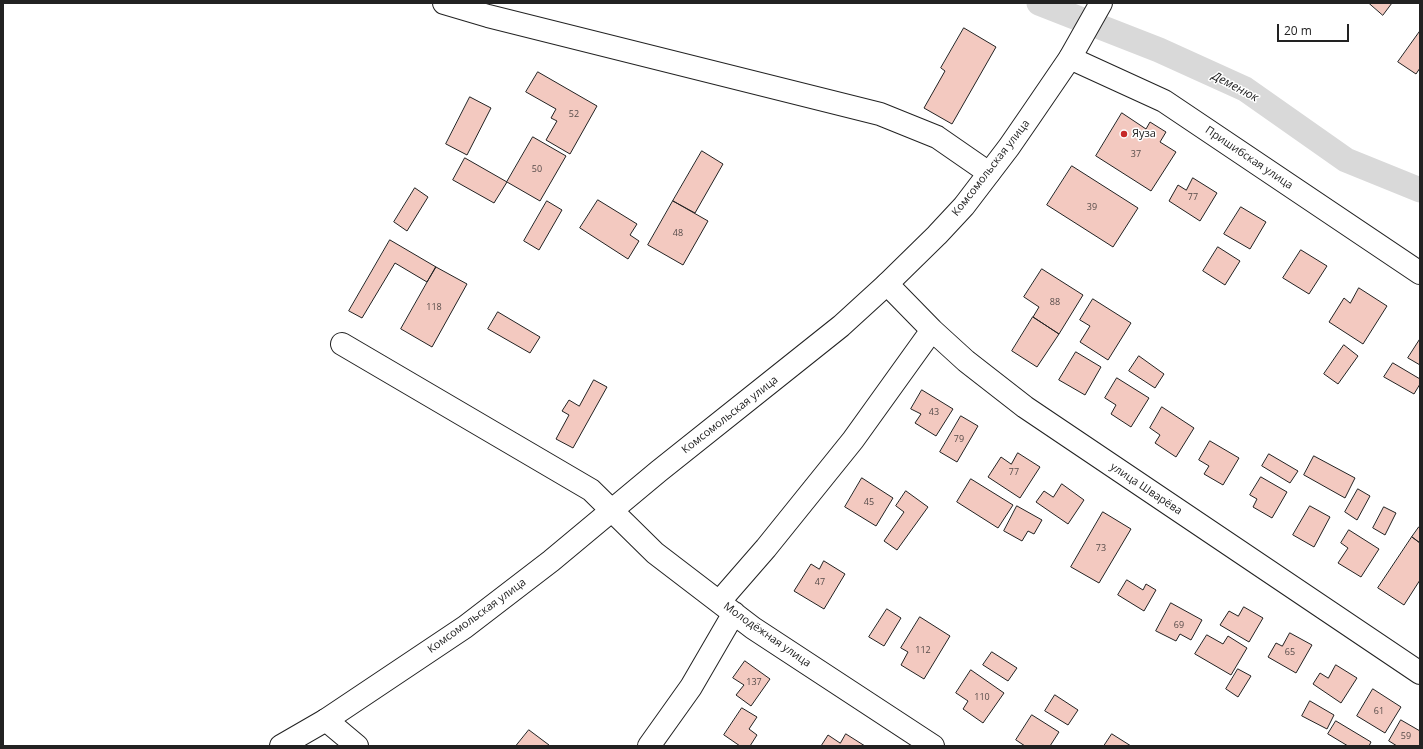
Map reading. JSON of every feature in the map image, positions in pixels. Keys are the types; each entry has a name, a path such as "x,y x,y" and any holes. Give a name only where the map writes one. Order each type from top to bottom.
{"street":[{"path":"444,3 488,16 880,114 937,137 989,173"},
{"name":"Комсомольская улица","path":"281,746 326,720 465,628 551,561 665,466 841,326 887,284 964,206 1025,124 1074,51 1101,3"},
{"name":"Пришибская улица","path":"1074,51 1164,101 1420,274"},
{"name":"улица Шварёва","path":"887,284 932,330 966,361 1024,407 1420,673"},
{"path":"649,746 691,686 727,607 766,548 853,440 932,330"},
{"name":"Молодёжная улица","path":"342,344 591,490 655,553 754,628 933,746"},
{"path":"326,720 357,746"}],"building":[{"path":"1369,3 1392,3 1383,15"},
{"path":"964,28 996,47 952,124 924,108 945,71 941,68"},
{"path":"1420,31 1420,68 1416,74 1398,62"},
{"path":"538,72 597,106 570,154 546,140 557,121 551,118 556,109 526,92"},
{"path":"470,97 491,108 467,155 446,144"},
{"path":"1122,113 1146,129 1150,122 1166,132 1160,142 1176,152 1151,191 1096,156"},
{"path":"533,137 566,156 540,201 507,182"},
{"path":"702,151 723,164 695,213 673,201"},
{"path":"465,158 507,182 494,203 453,180"},
{"path":"1072,166 1138,208 1113,247 1047,205"},
{"path":"1193,178 1217,193 1200,221 1169,201 1178,185 1186,190"},
{"path":"415,188 428,197 407,231 394,222"},
{"path":"598,200 637,224 630,235 639,241 628,259 580,228"},
{"path":"547,201 562,210 539,250 524,241"},
{"path":"673,201 708,221 683,265 648,245"},
{"path":"1241,207 1266,222 1250,249 1224,234"},
{"path":"390,240 436,267 427,282 395,263 362,318 349,311"},
{"path":"1218,247 1240,261 1225,285 1203,271"},
{"path":"1301,250 1327,266 1309,294 1283,278"},
{"path":"436,267 467,284 432,347 401,329"},
{"path":"1042,269 1083,295 1059,334 1033,317 1039,307 1024,297"},
{"path":"1359,288 1387,306 1363,344 1329,322 1344,298 1350,303"},
{"path":"1093,299 1131,323 1108,360 1080,342 1090,326 1080,320"},
{"path":"498,312 540,337 530,353 488,329"},
{"path":"1033,317 1059,334 1037,367 1012,351"},
{"path":"1420,339 1420,365 1408,358"},
{"path":"1344,345 1358,356 1338,384 1324,374"},
{"path":"1076,352 1101,367 1085,395 1059,380"},
{"path":"1139,356 1164,374 1155,388 1129,371"},
{"path":"1393,363 1420,379 1420,384 1414,394 1384,377"},
{"path":"1117,378 1149,398 1131,427 1111,414 1116,405 1105,398"},
{"path":"594,380 607,387 573,448 556,439 569,415 562,411 569,400 579,406"},
{"path":"922,390 953,409 936,436 915,423 921,414 911,409"},
{"path":"1162,407 1194,428 1176,457 1155,443 1160,435 1150,428"},
{"path":"961,416 978,426 957,462 940,452"},
{"path":"1210,441 1239,458 1223,485 1204,474 1209,466 1199,460"},
{"path":"1018,453 1040,467 1020,498 988,477 1001,457 1011,464"},
{"path":"1269,454 1298,471 1290,483 1262,466"},
{"path":"1314,456 1355,478 1345,498 1304,475"},
{"path":"1261,477 1287,492 1272,518 1253,507 1257,499 1250,495"},
{"path":"862,478 893,498 876,526 845,507"},
{"path":"971,479 1013,505 998,528 957,502"},
{"path":"1062,484 1084,500 1068,524 1036,502 1044,491 1053,497"},
{"path":"1358,489 1370,496 1357,520 1345,512"},
{"path":"906,491 928,507 897,550 884,541 904,512 896,506"},
{"path":"1017,506 1042,520 1034,534 1028,531 1022,541 1004,531"},
{"path":"1310,506 1330,517 1314,547 1293,535"},
{"path":"1384,507 1396,513 1385,535 1373,528"},
{"path":"1103,512 1131,529 1099,583 1071,567"},
{"path":"1420,527 1420,543 1412,537"},
{"path":"1349,530 1379,549 1361,577 1338,563 1348,548 1341,543"},
{"path":"1412,537 1420,543 1420,580 1404,605 1378,588"},
{"path":"824,561 845,574 824,609 794,591 811,564 819,569"},
{"path":"1127,580 1143,590 1146,584 1156,590 1144,611 1118,595"},
{"path":"1171,603 1202,620 1191,640 1180,634 1176,641 1156,631"},
{"path":"1244,607 1263,618 1249,642 1220,625 1229,611 1238,616"},
{"path":"887,609 901,618 884,646 869,637"},
{"path":"920,617 950,636 924,679 901,665 908,652 901,648"},
{"path":"1290,633 1312,645 1296,673 1268,657 1276,643 1282,646"},
{"path":"1207,635 1223,644 1228,636 1247,648 1231,675 1195,654"},
{"path":"992,652 1017,668 1008,681 983,665"},
{"path":"745,661 770,679 751,706 736,695 744,685 733,678"},
{"path":"1336,665 1357,678 1341,703 1313,684 1320,673 1328,678"},
{"path":"1238,669 1251,676 1238,697 1226,689"},
{"path":"971,670 1004,693 983,723 963,709 968,701 956,693"},
{"path":"1373,689 1401,707 1385,733 1357,716"},
{"path":"1055,695 1078,710 1068,725 1045,711"},
{"path":"1310,701 1334,715 1327,729 1302,716"},
{"path":"742,708 757,717 749,729 757,735 750,746 740,746 724,735"},
{"path":"1032,715 1059,732 1050,746 1025,746 1016,740"},
{"path":"1401,720 1420,731 1420,746 1397,746 1389,741"},
{"path":"1336,721 1371,742 1369,746 1348,746 1328,734"},
{"path":"529,730 549,745 516,746"},
{"path":"846,734 865,746 821,746 828,735 840,743"},
{"path":"1112,734 1131,746 1104,746"}],"waterway":[{"name":"Деменюк","path":"1039,3 1159,50 1245,89 1346,160 1420,190"}],"place":[{"name":"Яуза","path":"1124,134"}]}
